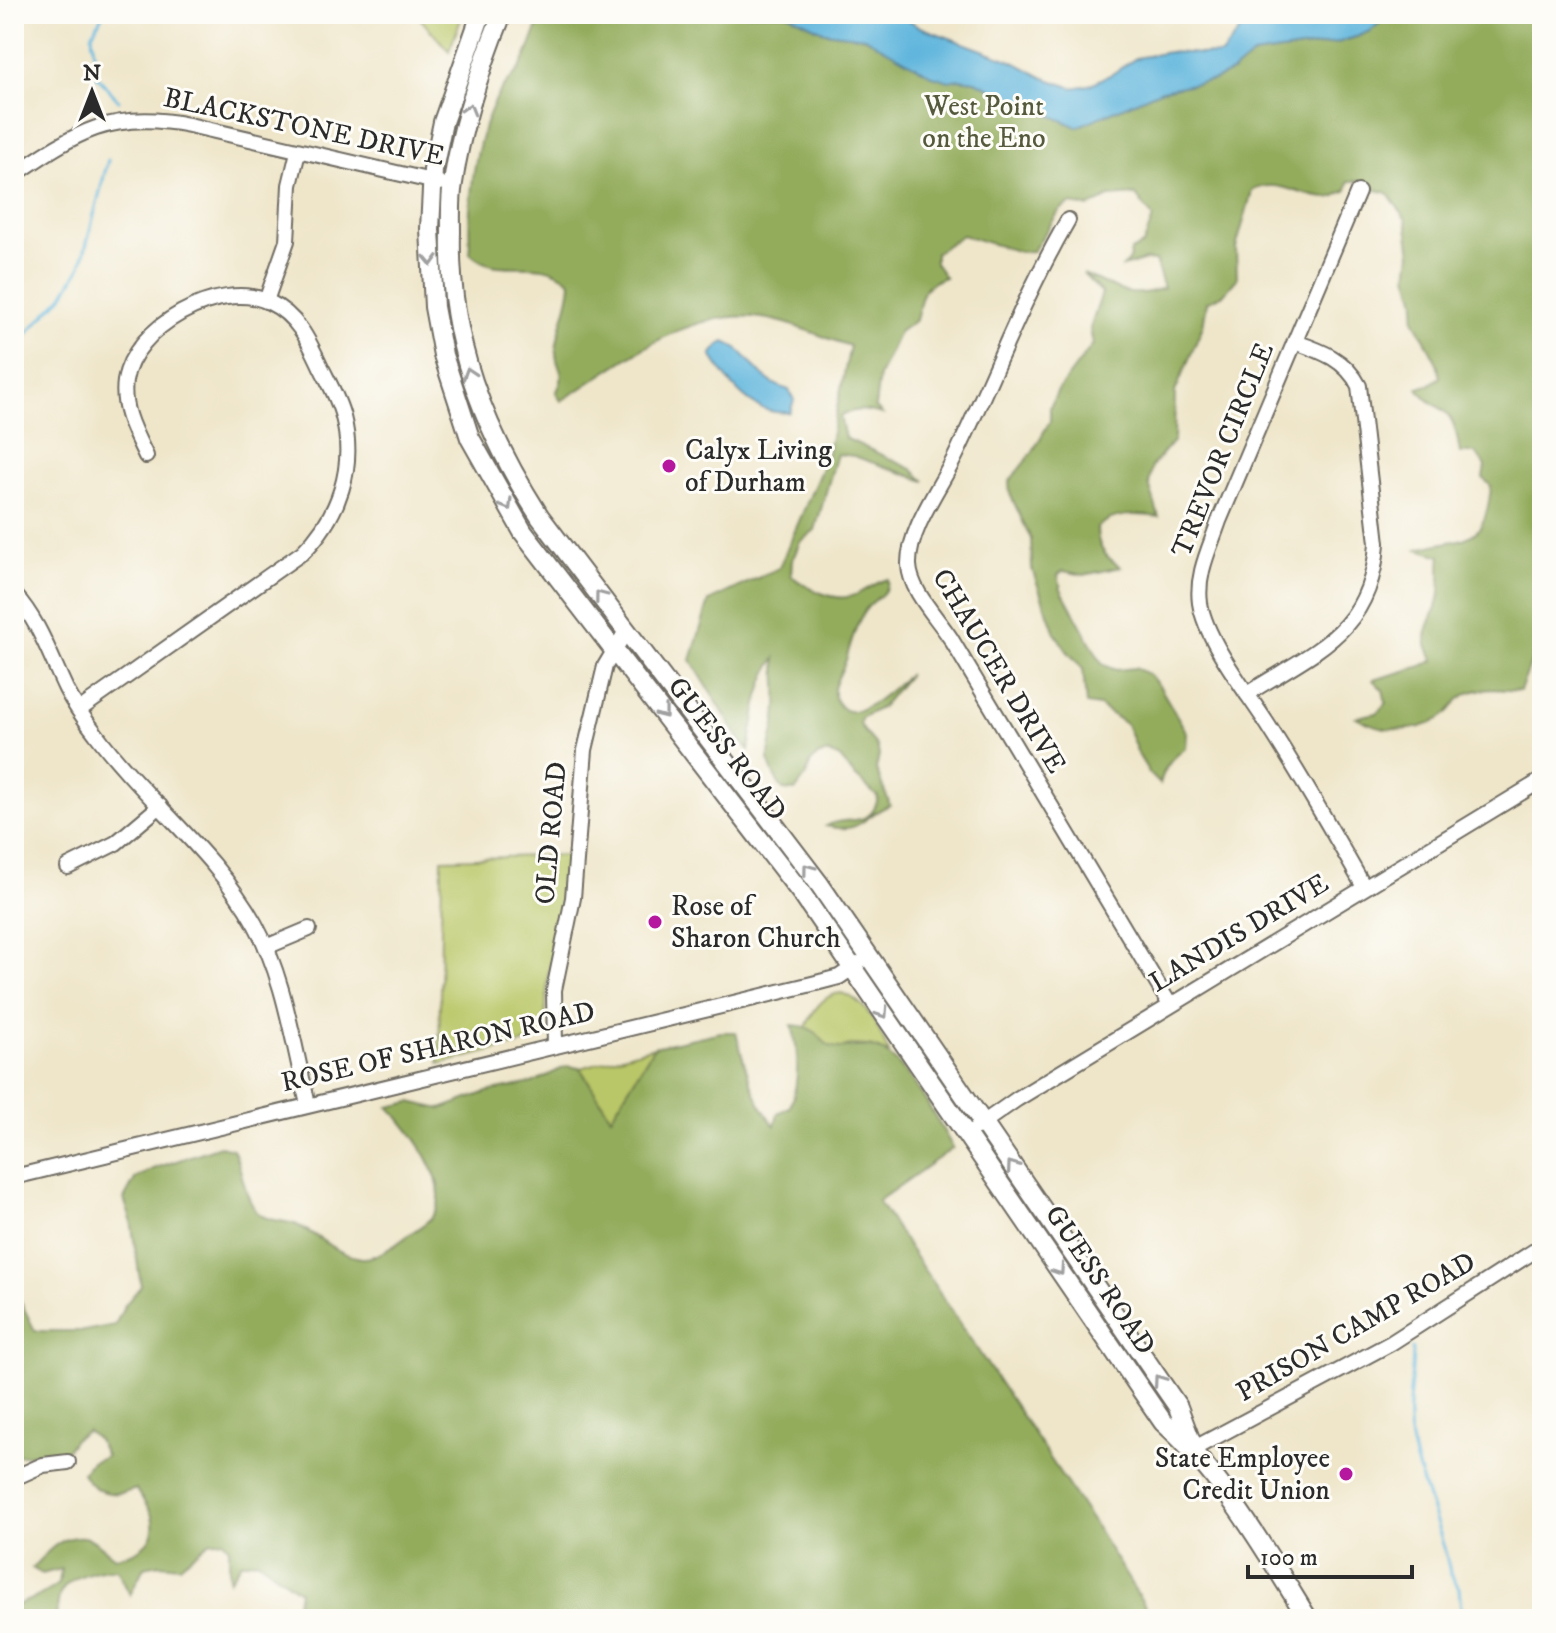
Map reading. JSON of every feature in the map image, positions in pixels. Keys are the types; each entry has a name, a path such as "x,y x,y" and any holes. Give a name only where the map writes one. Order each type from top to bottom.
{"main road":[{"name":"GUESS ROAD","path":"481,14 443,122 432,182 430,229 434,307 443,355 470,438 523,532 861,962 982,1122 1178,1407 1193,1449"},
{"name":"GUESS ROAD","path":"502,14 471,101 452,186 453,292 460,341 492,435 540,517 800,858 967,1136 1163,1422 1193,1449 1308,1619"}],"street":[{"name":"BLACKSTONE DRIVE","path":"14,175 90,128 128,121 167,121 452,186"},
{"path":"266,301 287,241 290,185 298,152"},
{"name":"TREVOR CIRCLE","path":"1358,192 1200,573 1199,589 1202,613 1225,659 1307,787 1364,887"},
{"name":"CHAUCER DRIVE","path":"1068,220 1042,265 957,453 922,520 911,549 909,572 1170,1005"},
{"path":"79,710 303,552 315,540 341,494 347,460 343,414 307,337 290,316 266,301 236,295 208,300 155,331 138,348 128,367 124,392 126,410 146,456"},
{"path":"1247,694 1340,634 1366,596 1376,561 1377,543 1359,386 1345,365 1295,342"},
{"path":"14,594 33,617 66,690 97,736 242,902 266,947 278,980 308,1104"},
{"name":"OLD ROAD","path":"555,1046 554,990 573,898 585,750 605,666 626,631"},
{"name":"LANDIS DRIVE","path":"967,1136 982,1122 1170,1005 1542,780"},
{"path":"68,867 116,843 160,806"},
{"path":"266,947 309,929"},
{"name":"ROSE OF SHARON ROAD","path":"14,1177 839,977 861,962"},
{"name":"PRISON CAMP ROAD","path":"1193,1449 1391,1343 1542,1246"},
{"path":"14,1478 43,1465 68,1462"}],"green space":[{"path":"416,14 463,14 449,51"},
{"name":"West Point on the Eno","path":"543,14 788,14 825,32 863,37 959,79 975,81 1077,127 1162,90 1214,80 1232,72 1253,55 1337,43 1359,36 1391,14 1542,14 1542,634 1520,691 1475,691 1458,700 1441,718 1409,729 1376,726 1356,717 1377,713 1386,703 1383,690 1373,680 1434,660 1426,633 1440,594 1441,556 1418,549 1461,540 1478,530 1484,520 1491,486 1483,478 1485,466 1476,453 1460,453 1451,419 1418,388 1440,377 1437,363 1414,319 1416,301 1408,275 1411,254 1406,220 1388,193 1373,189 1362,181 1349,181 1347,190 1329,198 1280,187 1261,187 1252,191 1236,248 1237,279 1224,294 1207,302 1203,326 1175,392 1174,440 1152,466 1149,484 1159,517 1118,517 1097,528 1103,551 1121,567 1084,575 1063,571 1058,575 1061,589 1102,664 1116,670 1135,668 1149,674 1187,733 1186,748 1169,763 1160,784 1150,774 1126,724 1099,706 1086,704 1083,669 1055,633 1032,569 1031,539 1010,494 1009,482 1033,451 1050,421 1050,408 1057,392 1093,344 1090,329 1102,293 1083,274 1130,293 1164,288 1155,261 1146,260 1123,267 1131,251 1143,245 1153,218 1136,195 1109,197 1089,207 1070,204 1060,210 1033,251 1020,252 962,235 935,253 935,263 945,277 926,288 916,320 899,332 879,376 875,407 882,414 855,411 840,417 845,438 912,469 925,481 854,456 837,454 815,530 800,542 792,561 791,575 797,580 836,597 852,596 888,579 886,589 863,613 854,632 834,689 840,706 852,711 861,709 878,700 909,674 882,707 861,718 860,724 877,746 876,769 890,805 855,826 826,826 864,818 875,808 878,797 840,758 830,753 819,755 811,762 795,791 783,790 769,761 777,710 776,658 761,690 749,750 691,660 709,601 779,568 827,456 850,346 762,318 735,317 708,321 681,329 656,342 561,401 556,393 561,374 556,351 571,282 545,268 494,265 470,253 471,193 483,132 498,95 519,70"},
{"path":"569,855 566,899 548,975 544,1035 533,1041 439,1064 442,859"},
{"path":"841,993 865,1009 889,1053 870,1046 852,1045 839,1049 825,1045 817,1034 806,1027 823,1000"},
{"path":"792,1025 812,1030 833,1047 869,1047 886,1054 909,1076 929,1106 953,1148 878,1201 1094,1524 1153,1619 294,1619 299,1591 257,1560 241,1563 229,1580 229,1547 223,1540 209,1542 180,1566 160,1564 144,1567 130,1595 117,1569 102,1570 77,1578 64,1587 55,1619 14,1619 14,1606 59,1584 61,1569 42,1574 32,1568 63,1540 88,1538 115,1557 138,1550 152,1533 152,1516 136,1489 121,1493 99,1490 82,1473 91,1462 106,1456 98,1440 87,1431 74,1439 66,1451 14,1456 14,1288 35,1331 84,1331 115,1325 125,1305 141,1286 131,1220 124,1199 135,1179 153,1169 220,1146 233,1149 249,1198 257,1212 266,1218 297,1225 344,1253 367,1258 391,1247 425,1223 434,1214 439,1201 434,1172 417,1142 389,1107 411,1102 441,1109 487,1092 532,1083 567,1066 580,1068 611,1117 654,1047 721,1032 736,1032 755,1093 775,1126 778,1113 790,1107 796,1087 797,1056"},
{"path":"654,1047 611,1118 580,1068"}],"water":[{"path":"788,14 899,14 920,27 1012,61 1042,77 1073,88 1089,85 1136,58 1169,52 1221,55 1240,30 1289,14 1391,14 1359,36 1337,43 1253,55 1232,72 1214,80 1162,90 1077,127 975,81 949,81 933,76 864,37 825,32"},
{"path":"725,342 768,380 789,390 794,400 790,412 777,412 753,404 734,387 711,355"}],"waterway":[{"path":"103,14 92,34 96,75 119,101"},
{"path":"14,347 63,296 81,266 108,160"},
{"path":"1413,1348 1409,1406 1411,1441 1450,1573 1459,1588 1462,1619"}],"place":[{"name":"Calyx Living of Durham","path":"669,466"},
{"name":"Rose of Sharon Church","path":"655,922"},
{"name":"State Employee Credit Union","path":"1346,1474"}]}
